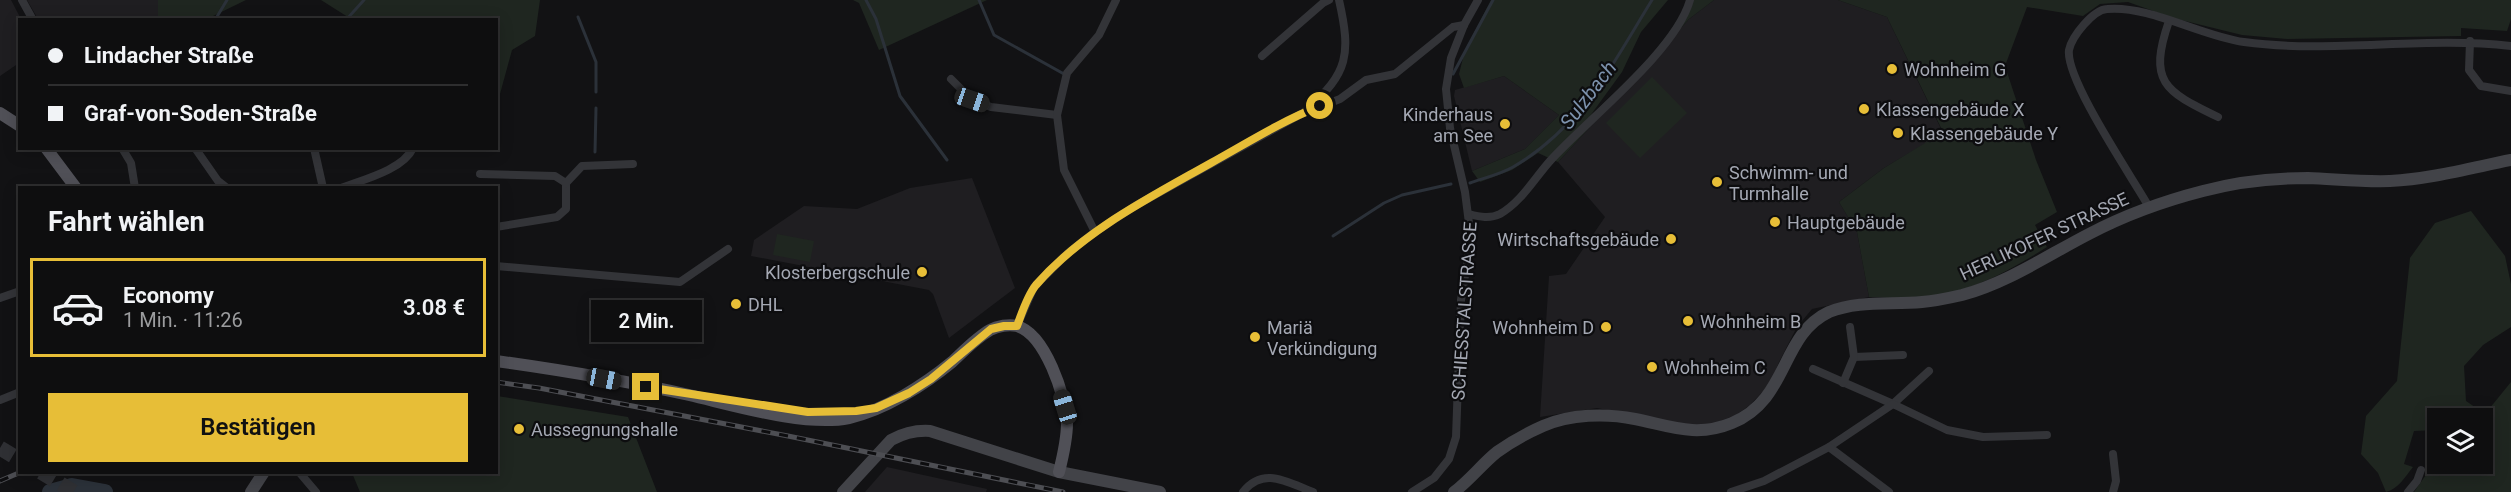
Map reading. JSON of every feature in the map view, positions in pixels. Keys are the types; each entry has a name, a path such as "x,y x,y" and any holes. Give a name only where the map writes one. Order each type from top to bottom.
{"main road":[{"path":"0,113 18,125"},
{"path":"48,150 74,186"},
{"name":"HERLIKOFER STRASSE","path":"1454,492 1495,453 1545,425 1568,419 1611,416 1686,430 1709,429 1730,424 1747,416 1774,388 1797,341 1812,321 1842,308 1869,304 1922,302 1982,288 2092,232 2149,207 2207,189 2271,180 2304,178 2388,181 2511,160"},
{"path":"498,361 689,395 723,404 827,421 852,417 909,393 931,379 991,329 1017,326 1030,334 1049,360 1065,407 1066,441 1059,472"},
{"path":"843,492 891,440 900,435 919,431 940,434 1059,472 1160,492"},
{"path":"251,492 263,474"}],"street":[{"path":"22,0 32,18"},
{"path":"1095,232 1064,170 1057,115 1067,73 1099,35 1116,0"},
{"path":"1262,56 1329,0"},
{"path":"1301,114 1325,93 1337,78 1345,58 1344,22 1339,0"},
{"path":"1469,214 1450,128 1446,89 1451,58 1464,25 1478,0"},
{"name":"SCHIESSTALSTRASSE","path":"1412,492 1434,478 1449,459 1456,437 1458,341 1461,300 1471,239 1469,214 1482,218 1498,215 1513,206 1551,160 1655,55 1680,24 1690,0"},
{"path":"2149,207 2085,101 2073,72 2069,50 2082,25 2104,9 2128,8 2242,41 2253,42 2330,47 2470,41 2511,46"},
{"path":"2169,21 2159,54 2159,68 2164,81 2181,98 2218,117"},
{"path":"1017,326 1034,287 1067,254 1095,232 1135,206 1301,114 1340,99 1366,80 1395,74 1453,27 1464,25"},
{"path":"2470,41 2469,70 2481,86 2511,91"},
{"path":"951,78 972,100 991,107 1057,115"},
{"path":"123,150 131,163 135,186"},
{"path":"196,150 225,186"},
{"path":"314,150 323,186"},
{"path":"346,186 388,170 398,164 411,150"},
{"path":"498,227 557,217 566,209 566,183 582,166 633,164"},
{"path":"480,174 555,176 566,183"},
{"path":"498,266 680,282 728,249"},
{"path":"0,298 18,292"},
{"path":"1843,383 1854,357 1850,327"},
{"path":"1854,357 1903,355"},
{"path":"1814,369 1947,429 1983,437 2047,435"},
{"path":"1731,492 1764,481 1829,447 1893,404 1929,371"},
{"path":"0,400 18,393"},
{"path":"1829,447 1889,492"},
{"path":"2113,454 2116,481 2113,492"},
{"path":"2407,491 2417,481 2421,470"},
{"path":"301,474 316,492"},
{"path":"1243,492 1256,479 1264,477 1272,477 1313,492"}],"shaded area":[{"path":"0,0 11,0 20,18 18,18 18,64 0,76"},
{"path":"27,0 161,0 163,18 37,18"},
{"path":"158,0 246,0 209,18 158,18"},
{"path":"321,0 540,0 535,36 512,50 498,101 498,18 349,18"},
{"path":"853,0 987,0 879,50 859,3"},
{"path":"1491,0 1668,0 1641,32 1622,72 1590,116 1631,77 1658,47 1670,32 1688,0 1714,0 1689,19 1558,162 1538,153 1512,170 1480,182 1472,171 1525,149 1559,115 1504,76 1464,88 1459,74 1465,50"},
{"path":"1714,0 1838,0 1887,17 1943,133 1884,168 1839,202 1857,232 1869,297 1812,309 1797,327 1770,384 1750,405 1736,415 1715,423 1689,426 1597,408 1540,417 1549,276 1566,274 1605,217 1558,162 1689,19"},
{"path":"1838,0 2511,0 2511,19 2507,31 2461,28 2461,36 2287,39 2242,35 2173,18 2128,2 2100,4 2083,16 2027,7 2005,66 2036,160 2057,212 2035,225 2047,247 2003,273 1971,287 1937,296 1901,299 1869,297 1857,232 1839,202 1884,168 1943,132 1887,17"},
{"name":"Kinderhaus am See","path":"1504,76 1559,115 1525,149 1472,171 1454,96 1455,90"},
{"path":"1652,77 1687,113 1640,158 1606,123"},
{"name":"Klosterbergschule","path":"972,178 1015,288 949,338 933,294 929,290 751,256 754,240 804,206 857,209 910,188"},
{"path":"2471,211 2505,256 2511,284 2511,327 2483,345 2464,366 2466,401 2476,408 2427,408 2427,430 2414,431 2404,464 2413,467 2398,485 2386,492 2378,473 2361,454 2366,416 2397,381 2410,258 2435,223"},
{"path":"777,234 814,241 810,262 773,255"},
{"path":"2511,382 2511,492 2414,492 2427,474 2493,474 2493,408 2490,408"},
{"path":"498,396 628,417 657,492 360,492 352,474 498,474"},
{"path":"887,467 987,489 986,492 865,492"}],"waterway":[{"path":"216,18 227,0"},
{"path":"348,18 364,0"},
{"path":"866,0 876,19 900,96 947,160"},
{"path":"979,0 994,35 1064,74"},
{"path":"1453,74 1493,0"},
{"name":"Sulzbach","path":"1470,183 1513,167 1537,151 1577,114 1609,70 1652,0"},
{"path":"578,17 596,62 596,92"},
{"path":"595,152 596,108"},
{"name":"Sulzbach","path":"1333,236 1384,203 1402,195 1451,184"},
{"path":"50,492 72,486 105,492"}],"tunnel":[{"path":"0,448 18,459"},
{"path":"44,474 74,492"}],"railway":[{"path":"498,382 539,388 788,436 1063,492"},
{"path":"0,481 18,473"}],"place":[{"name":"Wohnheim G","path":"1892,69"},
{"name":"Klassengebäude X","path":"1864,109"},
{"name":"Kinderhaus am See","path":"1505,124"},
{"name":"Klassengebäude Y","path":"1898,133"},
{"name":"Schwimm- und Turmhalle","path":"1717,182"},
{"name":"Hauptgebäude","path":"1775,222"},
{"name":"Wirtschaftsgebäude","path":"1671,239"},
{"name":"Klosterbergschule","path":"922,272"},
{"name":"DHL","path":"736,304"},
{"name":"Wohnheim B","path":"1688,321"},
{"name":"Wohnheim D","path":"1606,327"},
{"name":"Mariä Verkündigung","path":"1255,337"},
{"name":"Wohnheim C","path":"1652,367"},
{"name":"Aussegnungshalle","path":"519,429"}],"route":[{"path":"646,387 808,412 837,413 876,408 909,393 931,379 991,329 1017,326 1034,287 1067,254 1095,232 1135,206 1235,150 1320,106"}]}
